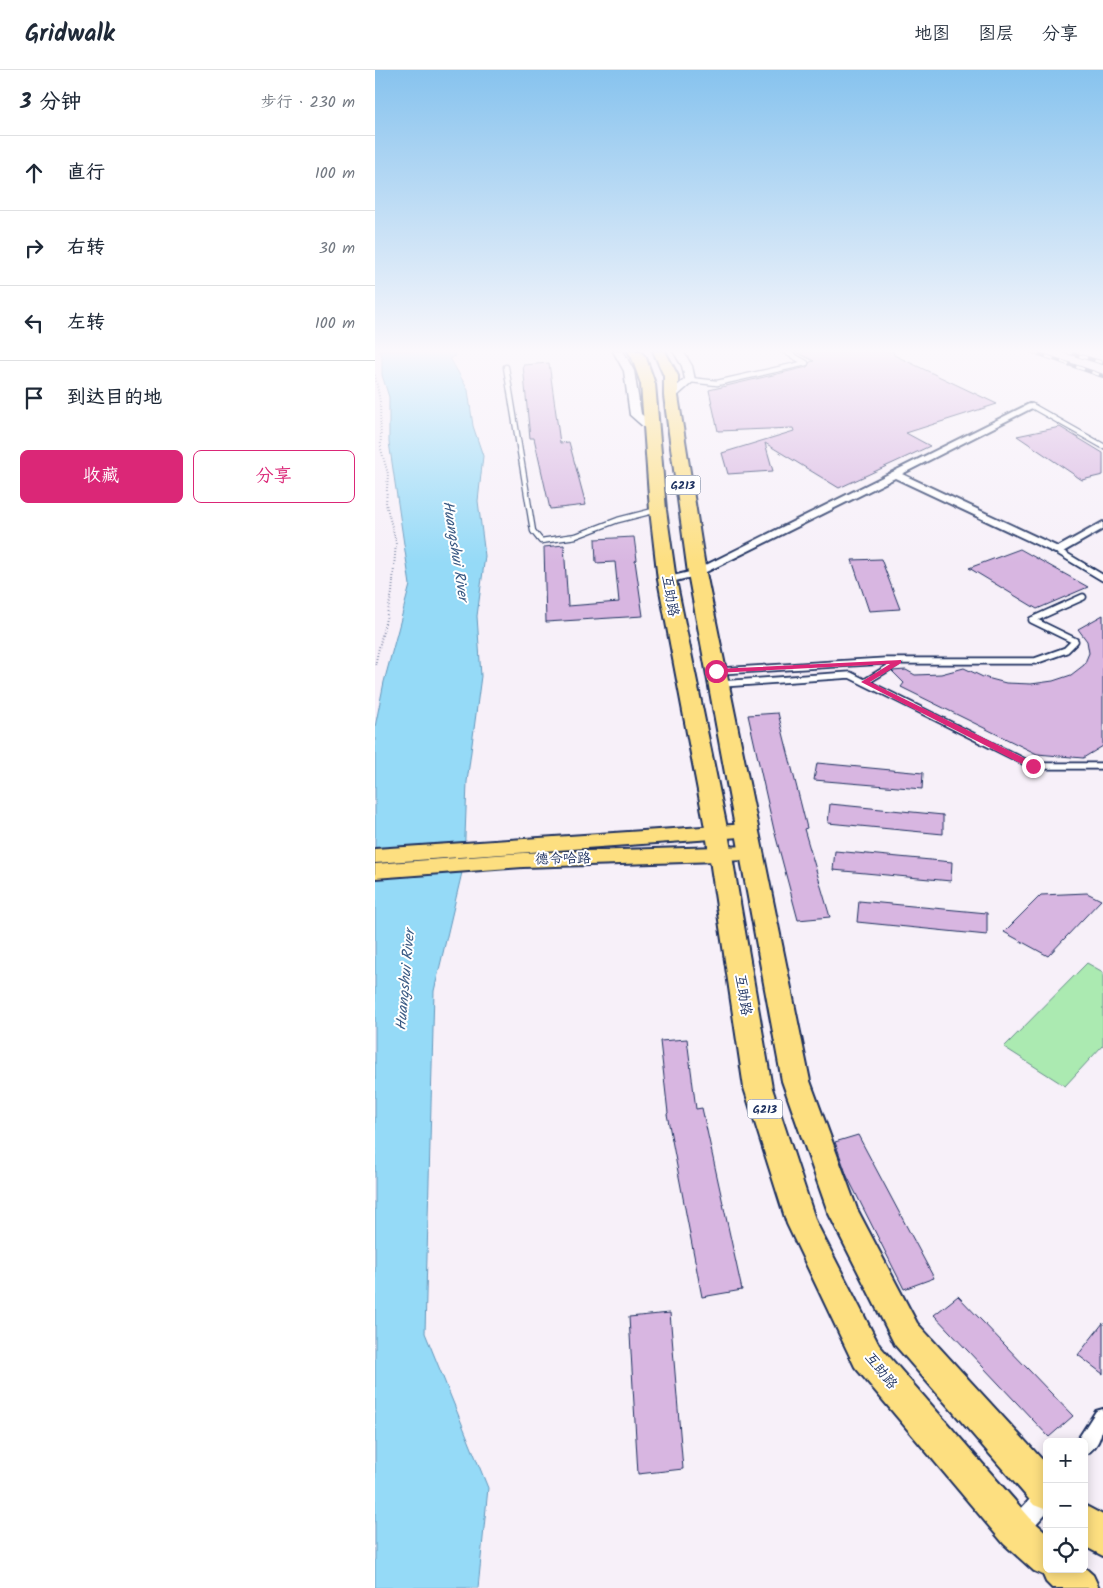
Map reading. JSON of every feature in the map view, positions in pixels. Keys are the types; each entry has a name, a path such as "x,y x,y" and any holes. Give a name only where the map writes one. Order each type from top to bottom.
{"highway":[{"name":"互助路","path":"651,422 658,510 667,580 719,844 758,1088 802,1224 867,1356 1017,1531 1043,1554"},
{"name":"G213","path":"675,422 697,573 796,1081 843,1212 906,1334 1043,1488"},
{"path":"1088,1526 1103,1538"},
{"path":"1063,1573 1080,1588"}],"main road":[{"path":"643,422 651,428"},
{"name":"德令哈路","path":"375,856 522,853 749,842"},
{"name":"德令哈路","path":"375,870 522,853"}],"street":[{"path":"667,580 697,573 1001,422"},
{"path":"894,474 1058,551 1103,525"},
{"path":"1088,1439 1103,1418"},
{"path":"1017,1531 1043,1502"}],"lane":[{"path":"515,422 533,531 541,541 576,536 618,520 658,510"},
{"path":"1061,422 1103,446"},
{"path":"1058,551 1103,578"},
{"path":"717,678 885,661 1035,661 1066,650 1075,641 1032,620 1083,597"},
{"path":"865,682 899,661"},
{"path":"717,678 850,675 1033,766 1103,766"}],"path":[{"path":"375,665 392,592 396,542 386,504 388,474 381,449 380,422"}],"green space":[{"path":"1087,963 1103,972 1103,1045 1065,1086 1004,1047"}],"water":[{"name":"Huangshui River","path":"389,422 472,422 483,456 478,501 485,556 477,616 481,676 467,782 464,864 434,991 425,1333 488,1488 478,1588 375,1588 375,727 384,682 410,585 389,442"}],"building":[{"path":"528,422 557,422 560,443 569,442 586,505 550,509 534,438 530,438"},
{"path":"716,422 941,422 906,433 930,446 839,488 765,443 773,471 728,474 722,453 794,431 793,428 718,431"},
{"path":"1060,427 1103,453 1103,475 1082,480 1017,436"},
{"path":"634,537 637,560 635,561 643,616 546,622 544,547 564,545 568,606 619,602 615,562 596,563 595,539"},
{"path":"1020,549 1088,587 1037,609 969,568"},
{"path":"881,559 900,609 869,611 852,560"},
{"path":"1103,615 1103,746 1083,758 1037,754 901,687 904,683 892,671 906,670 915,675 941,674 964,668 983,677 1006,683 1031,684 1053,681 1071,675 1084,665 1089,653 1087,641 1078,629"},
{"path":"778,713 807,828 804,829 830,917 798,920 774,830 748,715"},
{"path":"817,763 923,773 922,789 814,780"},
{"path":"830,804 943,815 943,834 828,823"},
{"path":"835,851 952,862 951,881 833,870"},
{"path":"1087,893 1101,900 1048,956 1004,932 1041,895"},
{"path":"859,901 987,913 987,935 857,922"},
{"path":"687,1039 696,1109 702,1108 742,1290 702,1297 667,1114 660,1041"},
{"path":"858,1135 934,1278 904,1289 847,1176 835,1142"},
{"path":"958,1296 1073,1416 1049,1437 934,1315"},
{"path":"670,1313 683,1469 638,1474 629,1317"},
{"path":"1103,1323 1103,1374 1078,1355"}],"route":[{"path":"716,671 899,661 865,682 1033,766"}]}
